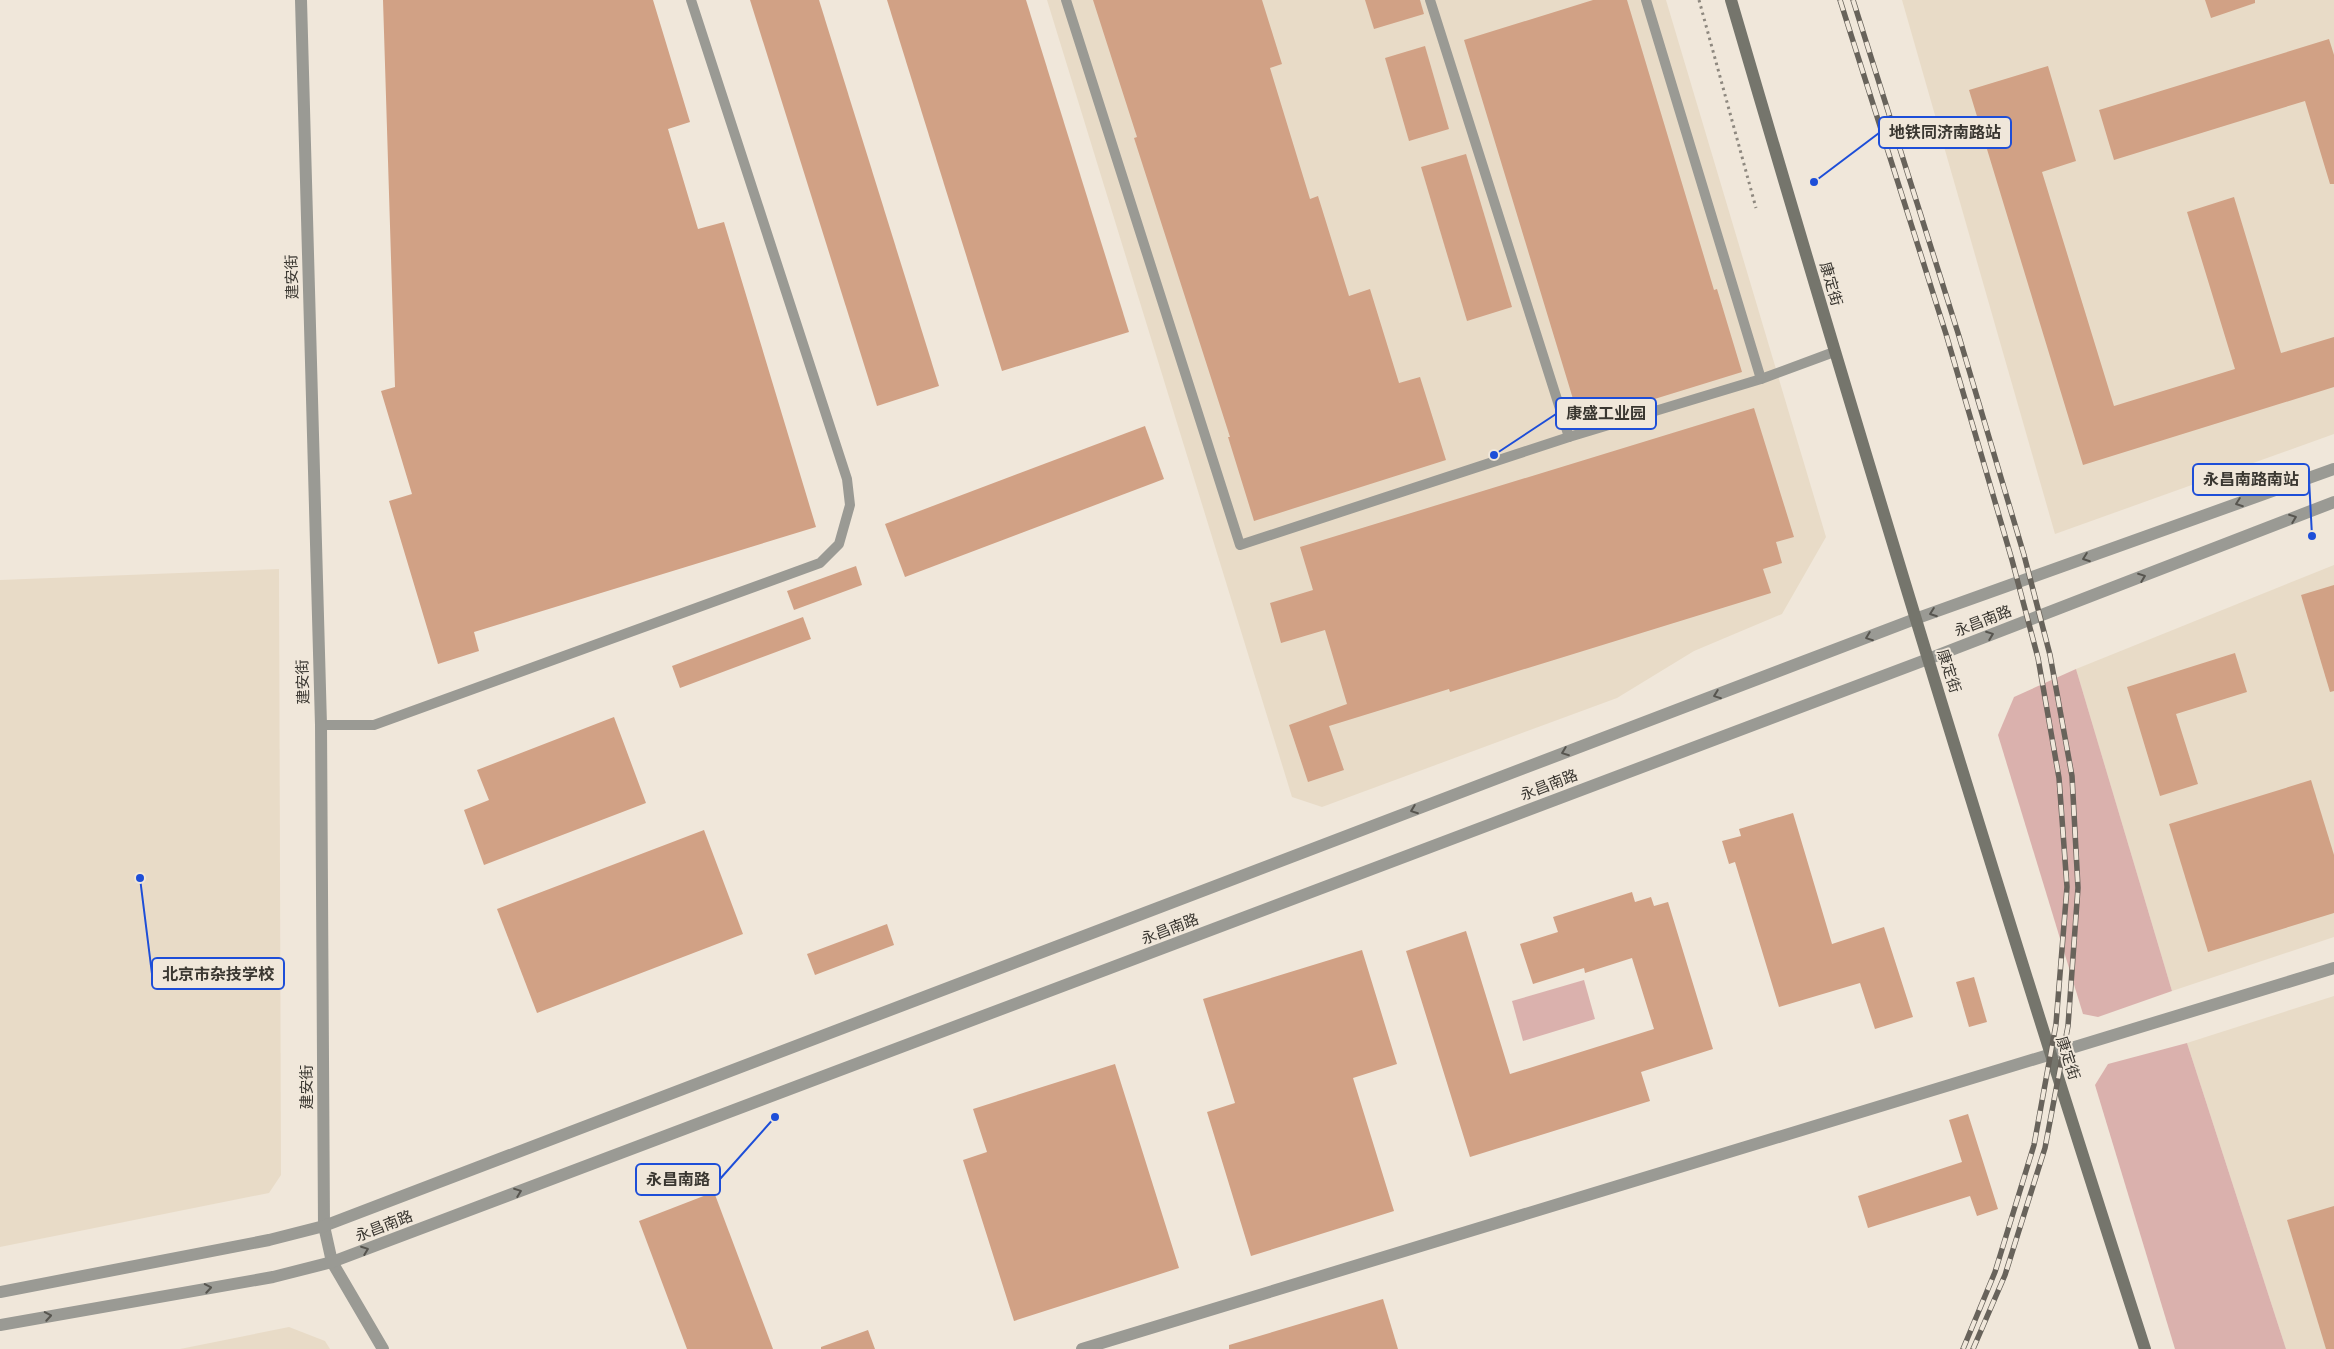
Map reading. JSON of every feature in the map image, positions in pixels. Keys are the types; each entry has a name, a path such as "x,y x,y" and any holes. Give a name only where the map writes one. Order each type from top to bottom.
{"main road":[{"name":"康定街","path":"1731,0 1914,619 2050,1055 2145,1349"}],"street":[{"name":"建安街","path":"301,0 321,724 324,1226 332,1262 383,1349"},
{"name":"永昌南路","path":"0,1292 268,1240 324,1226 1914,619 2334,469"},
{"name":"永昌南路","path":"0,1325 273,1277 332,1262 1928,659 2334,502"},
{"path":"1082,1349 2334,968"}],"lane":[{"path":"321,724 374,725 820,563 839,544 850,504 847,479 691,0"},
{"path":"1066,0 1240,545 1569,436 1762,379 1834,352"},
{"path":"1430,0 1569,436"},
{"path":"1646,0 1762,379"}],"path":[{"path":"1699,0 1756,208"}],"shaded area":[{"path":"1047,0 1666,0 1826,537 1782,614 1694,651 1617,698 1322,807 1292,797"},
{"path":"1902,0 2334,0 2334,434 2055,534"},
{"path":"2334,565 2334,937 2172,991 2076,669"},
{"path":"279,569 281,1175 269,1193 0,1247 0,580"},
{"path":"2076,669 2172,991 2098,1017 2083,1014 1998,735 2014,697"},
{"path":"1584,980 1595,1019 1523,1041 1512,1001"},
{"path":"2334,996 2334,1349 2286,1349 2187,1043"},
{"path":"2187,1043 2286,1349 2175,1349 2095,1085 2108,1064"},
{"path":"289,1327 325,1341 330,1349 180,1349"}],"building":[{"path":"383,0 653,0 690,122 668,129 698,229 724,222 816,527 474,632 479,651 438,664 389,501 412,494 381,391 395,387"},
{"path":"750,0 819,0 939,386 877,406"},
{"path":"887,0 1026,0 1129,332 1002,371"},
{"path":"1093,0 1262,0 1282,64 1270,68 1310,199 1318,196 1349,296 1370,289 1399,383 1420,377 1446,460 1254,521 1228,437 1230,437 1134,138 1137,137"},
{"path":"1365,0 1420,0 1424,14 1374,29"},
{"path":"1593,0 1627,0 1714,290 1717,289 1742,372 1580,422 1464,40"},
{"path":"2205,0 2255,0 2255,3 2211,18"},
{"path":"2329,39 2334,55 2334,184 2330,184 2305,101 2114,160 2099,110"},
{"path":"1425,46 1449,129 1409,141 1385,58"},
{"path":"2048,66 2076,161 2042,172 2114,406 2235,369 2187,212 2234,197 2281,353 2334,337 2334,387 2083,465 1969,90"},
{"path":"1466,154 1512,307 1467,321 1421,167"},
{"path":"1754,408 1794,537 1776,542 1782,563 1763,569 1771,593 1450,692 1449,689 1329,726 1344,770 1308,782 1289,725 1347,704 1325,630 1281,643 1270,603 1313,590 1300,547"},
{"path":"1145,426 1164,479 905,577 885,524"},
{"path":"856,566 862,585 794,610 787,591"},
{"path":"2334,585 2334,691 2330,692 2301,595"},
{"path":"803,617 811,639 680,688 672,666"},
{"path":"2235,653 2247,692 2176,714 2198,784 2160,796 2127,687"},
{"path":"614,717 646,803 484,865 464,810 489,800 477,770"},
{"path":"2311,780 2334,855 2334,913 2208,952 2169,824"},
{"path":"1793,813 1832,944 1884,927 1913,1017 1875,1029 1860,983 1779,1007 1735,862 1729,864 1722,841 1741,836 1739,829"},
{"path":"704,830 743,934 537,1013 497,909"},
{"path":"1632,892 1635,902 1651,897 1654,906 1668,902 1713,1049 1641,1072 1650,1101 1470,1157 1406,951 1466,931 1510,1074 1654,1029 1632,958 1585,973 1584,968 1533,984 1520,944 1558,932 1553,917"},
{"path":"887,924 894,945 815,975 807,954"},
{"path":"1362,950 1397,1064 1353,1078 1394,1211 1251,1256 1207,1112 1235,1103 1203,999"},
{"path":"1974,977 1987,1022 1969,1027 1956,982"},
{"path":"1115,1064 1179,1268 1014,1321 963,1160 987,1152 973,1109"},
{"path":"1968,1114 1998,1209 1977,1216 1970,1196 1868,1228 1858,1196 1962,1162 1949,1120"},
{"path":"714,1192 773,1349 687,1349 639,1221"},
{"path":"2334,1206 2334,1349 2326,1349 2287,1220"},
{"path":"1383,1299 1398,1349 1229,1349 1229,1345"},
{"path":"868,1330 875,1349 821,1349 821,1347"}],"railway":[{"path":"1840,0 1946,334 2012,560 2038,658 2059,778 2067,887 2056,1024 2034,1145 1995,1272 1963,1349"},
{"path":"1853,0 1958,333 2024,555 2050,655 2072,776 2078,888 2068,1026 2045,1148 2005,1275 1973,1349"}],"place":[{"name":"地铁同济南路站","path":"1814,182"},
{"name":"康盛工业园","path":"1494,455"},
{"name":"永昌南路南站","path":"2312,536"},
{"name":"北京市杂技学校","path":"140,878"},
{"name":"永昌南路","path":"775,1117"}]}
